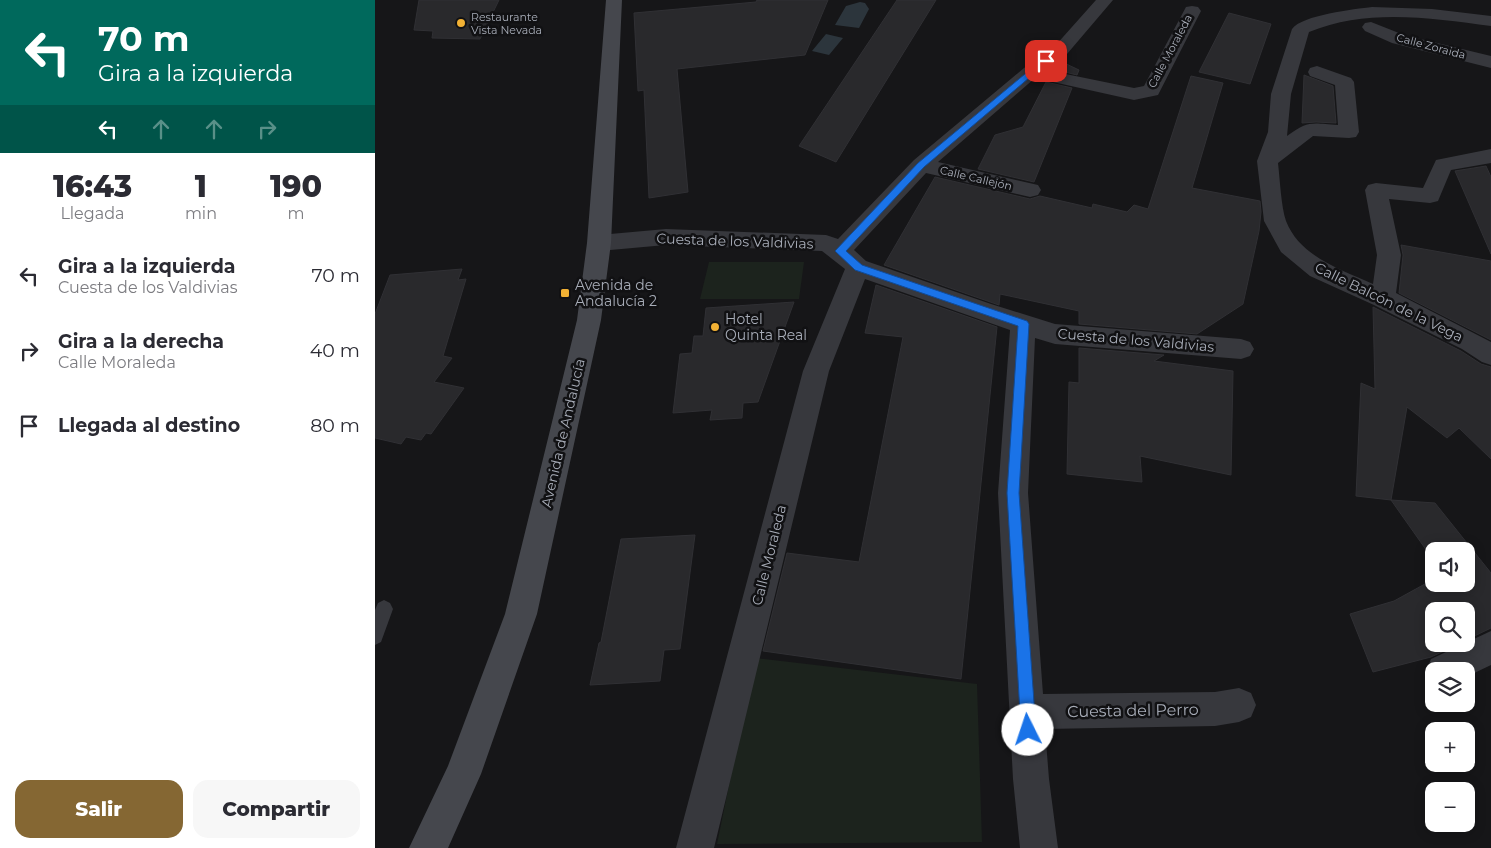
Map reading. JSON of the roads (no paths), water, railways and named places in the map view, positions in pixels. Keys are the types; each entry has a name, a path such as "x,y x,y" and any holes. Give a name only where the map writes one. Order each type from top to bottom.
{"street":[{"name":"Avenida de Andalucía","path":"428,848 463,774 521,614 589,320 599,243 614,0"},
{"name":"Calle Moraleda","path":"695,848 816,371 849,259 921,165 1031,72 1061,50 1105,0"},
{"name":"Calle Moraleda","path":"1031,72 1134,94 1151,91 1192,11"},
{"name":"Calle Balcón de la Vega","path":"1491,21 1418,14 1364,14 1333,18 1301,29 1281,94 1278,132 1267,161 1275,222 1289,246 1318,270 1383,298 1491,354"},
{"name":"Calle Zoraida","path":"1371,27 1397,39 1491,62"},
{"path":"1267,161 1309,129 1349,132 1343,82 1317,72"},
{"path":"1383,298 1389,255 1376,190 1430,196 1443,166 1491,156"},
{"name":"Calle Callejón","path":"921,165 1031,190"},
{"name":"Cuesta de los Valdivias","path":"599,243 665,237 826,243 849,259 1023,324 1055,334 1241,349"},
{"path":"1023,324 1013,493 1031,779 1039,848"},
{"path":"1462,662 1491,648"},
{"name":"Cuesta del Perro","path":"1027,712 1215,709 1239,705"}],"lane":[{"path":"375,636 384,609"}],"place":[{"name":"Restaurante Vista Nevada","path":"461,23"},
{"name":"Avenida de Andalucía 2","path":"565,293"},
{"name":"Hotel Quinta Real","path":"715,327"}]}
